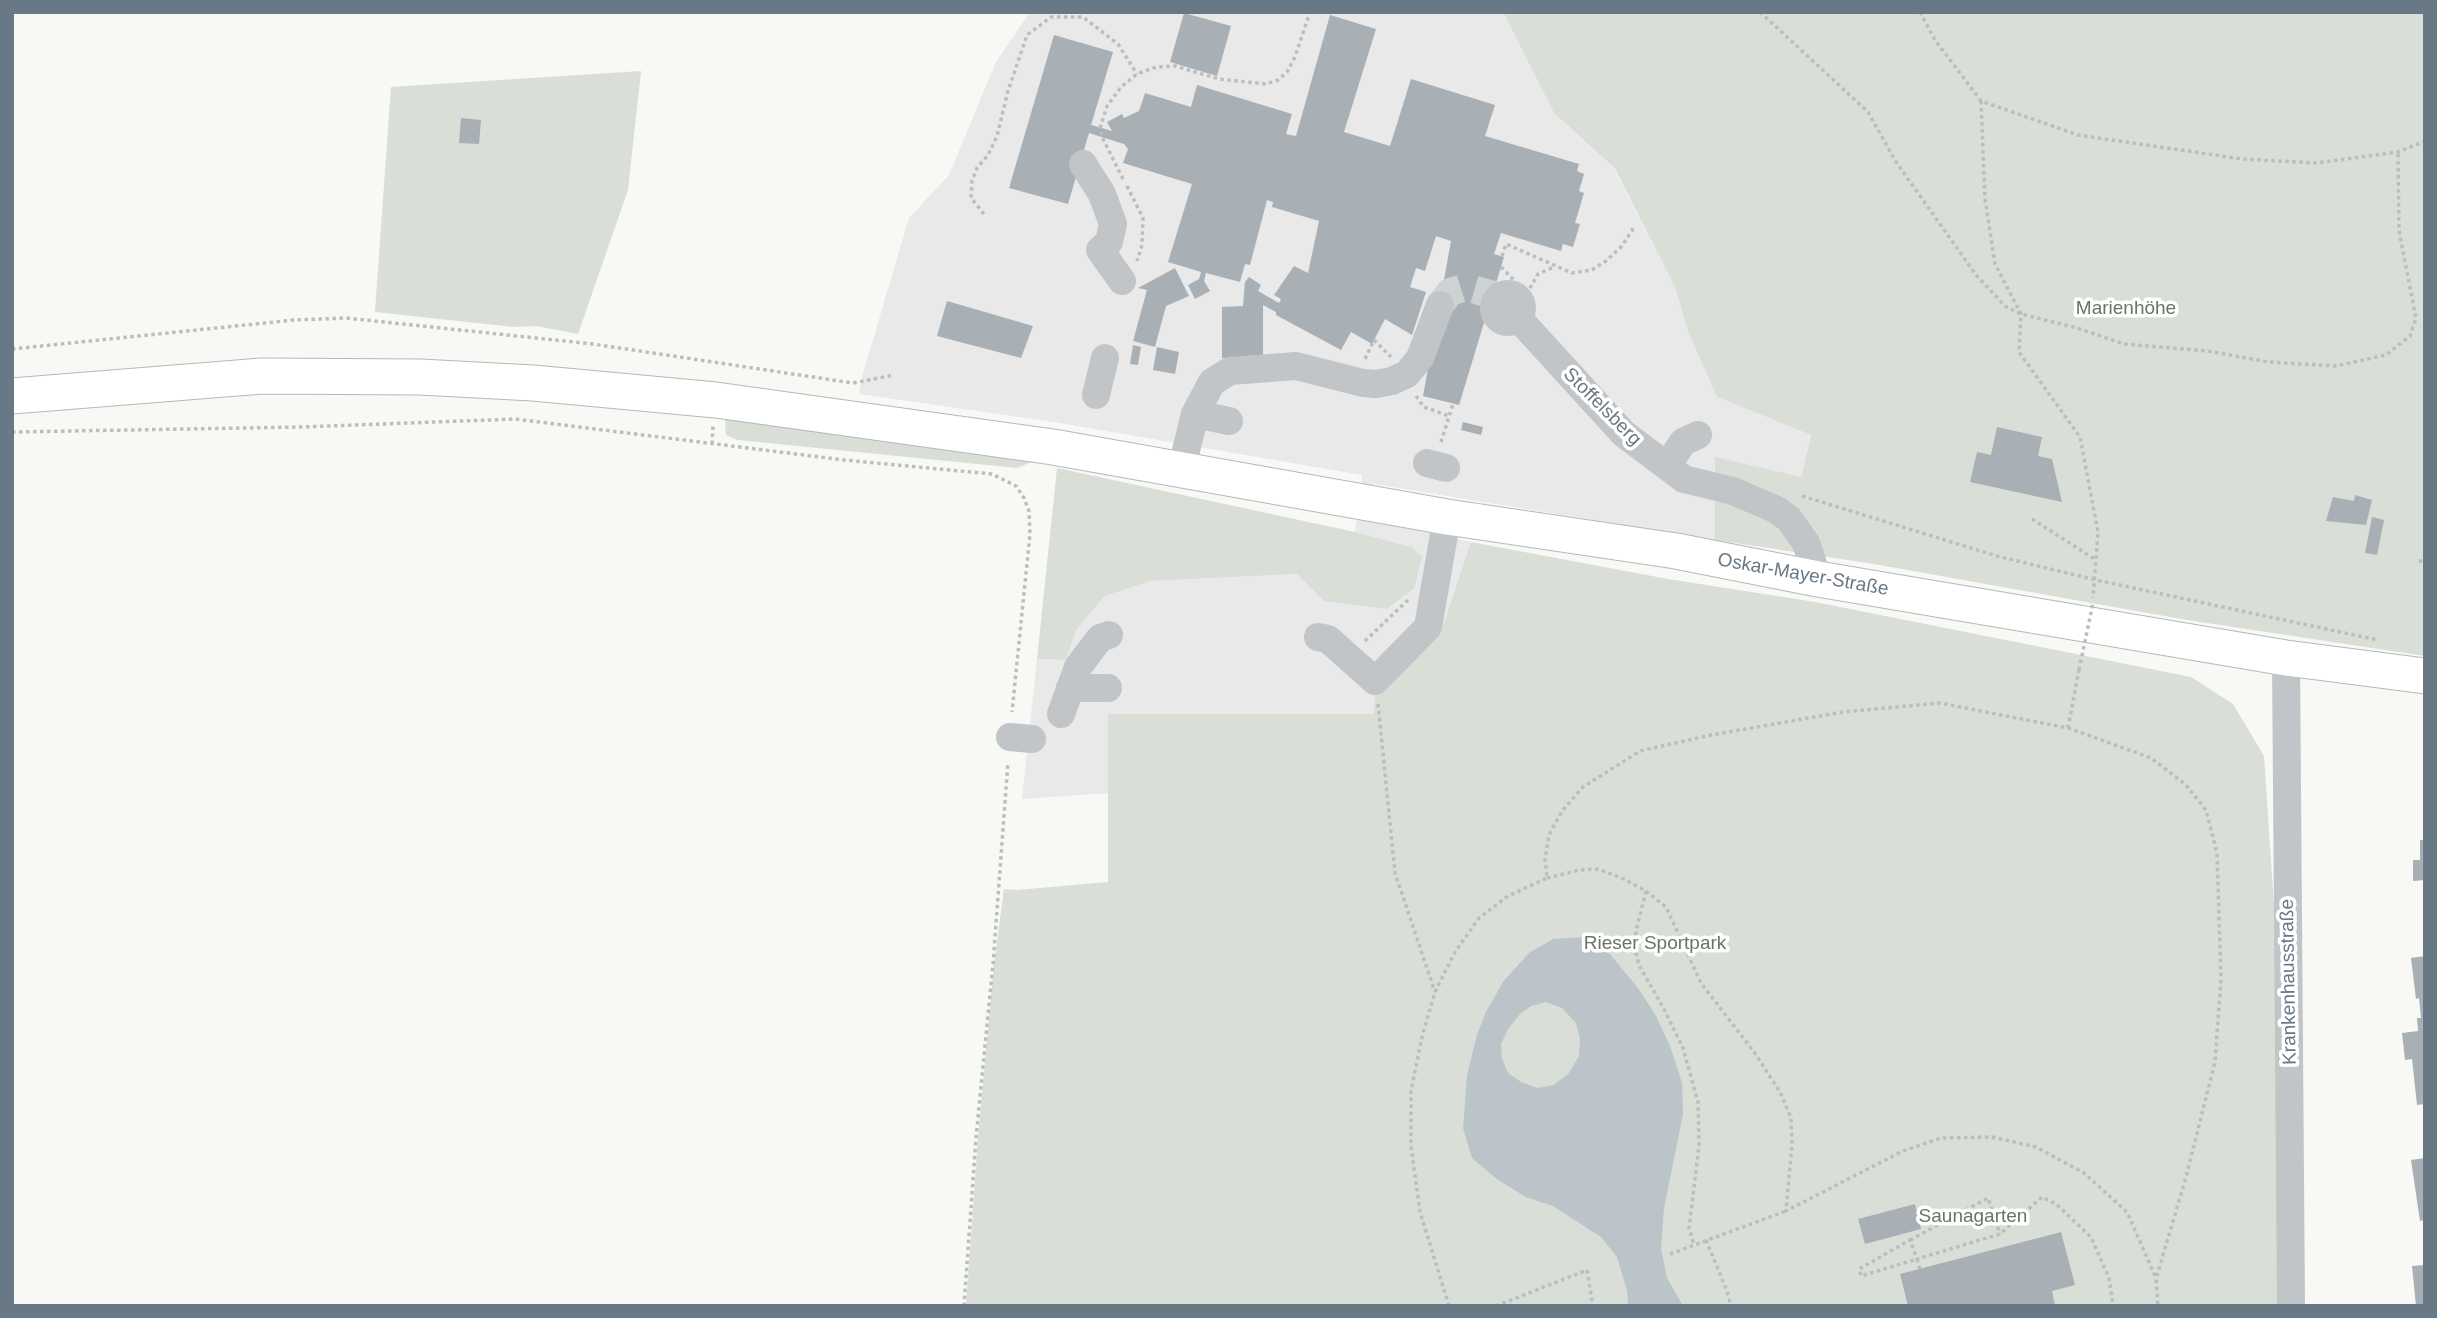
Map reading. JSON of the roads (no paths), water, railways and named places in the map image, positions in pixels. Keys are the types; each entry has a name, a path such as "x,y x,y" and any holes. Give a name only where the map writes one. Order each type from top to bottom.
{"main road":[{"name":"Oskar-Mayer-Straße","path":"12,396 262,376 419,377 533,383 716,400 1053,447 1447,517 1676,551 1818,579 2286,658 2425,676"}],"street":[{"path":"1083,164 1102,194 1113,224 1109,242 1100,250 1122,281"},
{"name":"Stoffelsberg","path":"1495,297 1494,312 1500,320 1509,322 1523,307 1624,434 1684,479 1733,491 1777,510 1789,519 1806,543 1818,579"},
{"path":"1181,471 1195,414 1212,382 1230,371 1296,366 1363,383 1392,381 1407,374 1420,358 1440,305"},
{"path":"1096,395 1105,358"},
{"path":"1195,414 1229,421"},
{"path":"1667,466 1683,442 1698,435"},
{"path":"1318,636 1328,639 1375,681 1428,627 1447,517"},
{"path":"1108,688 1065,701 1079,667 1090,649 1100,638 1109,635"},
{"name":"Krankenhausstraße","path":"2286,658 2291,1306"}],"tunnel":[{"path":"1440,305 1450,292 1466,287 1493,295"}],"park label":[{"name":"Marienhöhe","path":"2126,309"},
{"name":"Rieser Sportpark","path":"1655,944"},
{"name":"Saunagarten","path":"1973,1217"}]}
